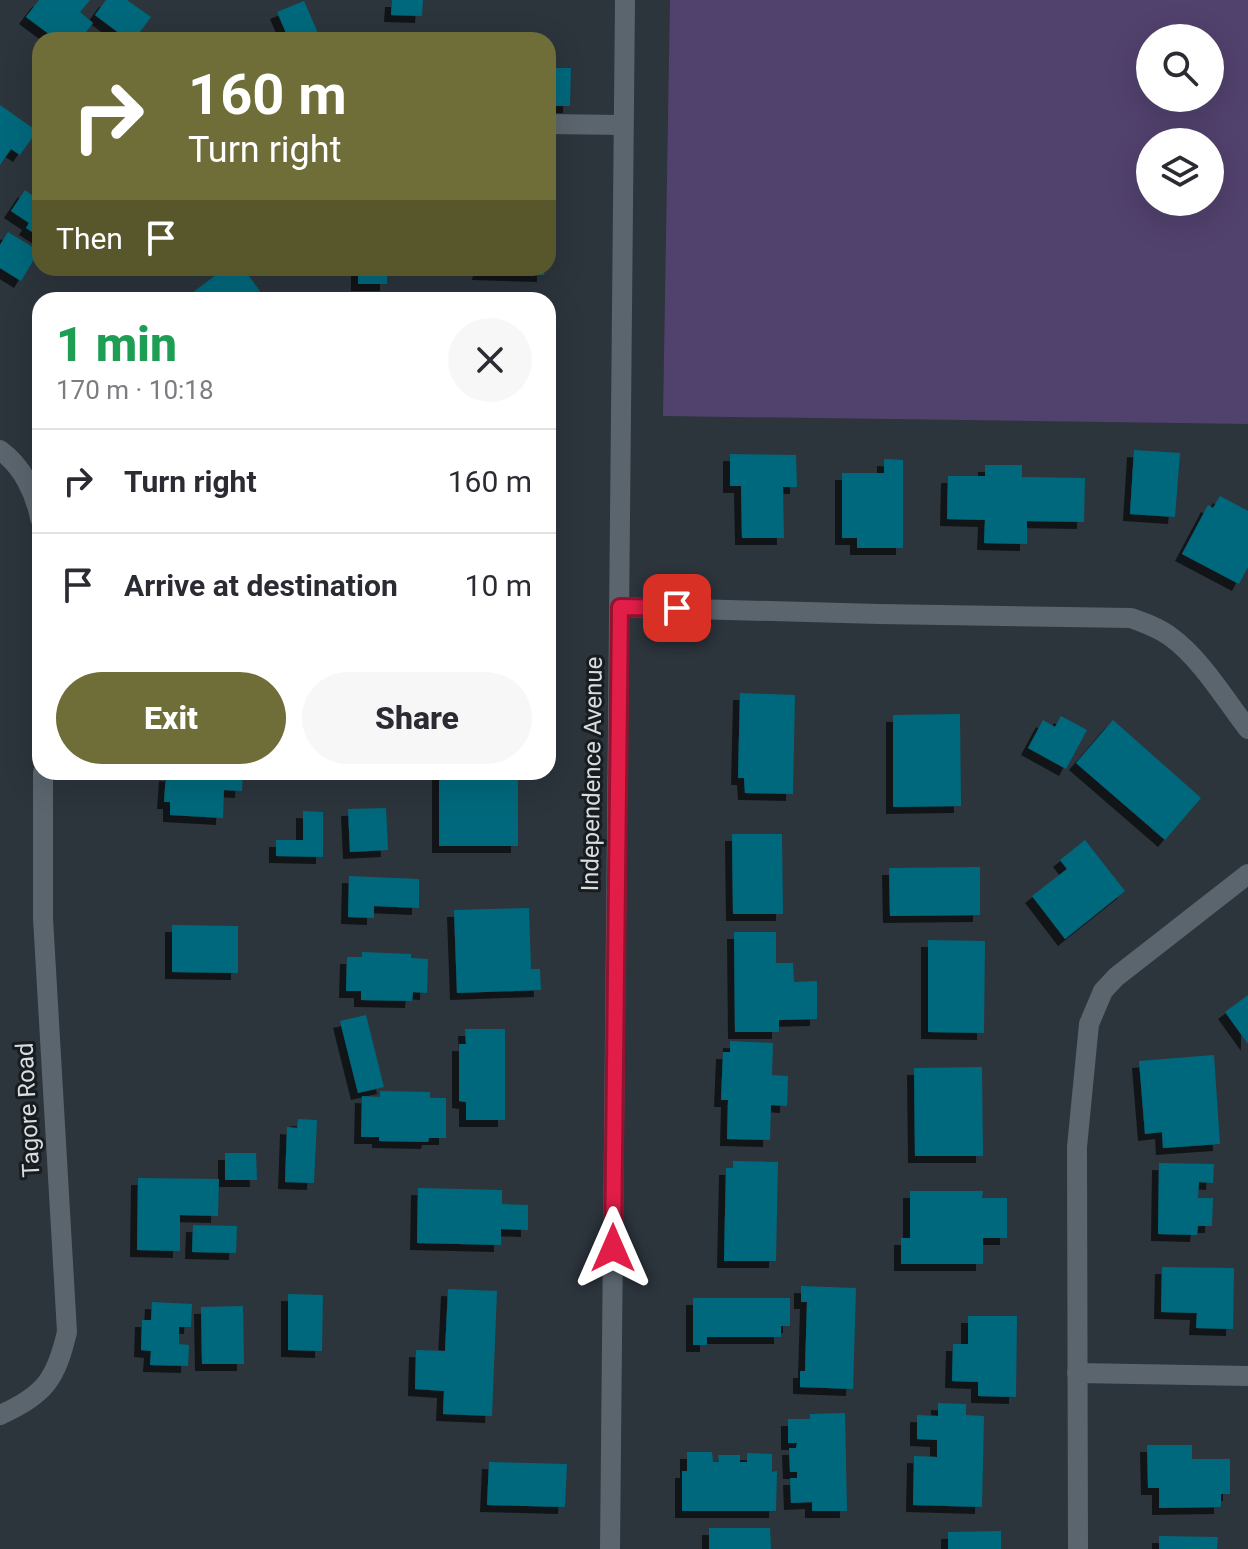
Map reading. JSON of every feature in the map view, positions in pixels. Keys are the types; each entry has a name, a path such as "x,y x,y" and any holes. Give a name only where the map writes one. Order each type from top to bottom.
{"street":[{"name":"Independence Avenue","path":"610,1549 625,0"},
{"path":"556,124 622,125"},
{"path":"0,450 8,456 32,492"},
{"path":"620,607 1131,618 1162,631 1188,652 1248,729"},
{"name":"Tagore Road","path":"0,1415 29,1400 45,1386 55,1372 67,1332 43,918 43,780"},
{"path":"1078,1549 1077,1147 1089,1024 1103,991 1116,977 1248,874"},
{"path":"1077,1373 1248,1376"}],"shaded area":[{"path":"670,0 1248,0 1248,424 663,416"}],"building":[{"path":"39,0 90,0 80,12 93,23 86,32 46,32 26,17"},
{"path":"106,0 127,0 151,17 140,32 117,32 95,15"},
{"path":"392,0 423,0 422,16 391,15"},
{"path":"304,1 318,32 286,32 277,12"},
{"path":"556,68 571,68 570,106 556,106"},
{"path":"0,105 32,127 32,138 20,155 11,149 0,165"},
{"path":"25,190 32,195 32,232 26,228 29,223 11,211"},
{"path":"8,232 32,247 32,263 21,281 0,268 0,245"},
{"path":"214,276 249,276 260,291 259,292 193,292"},
{"path":"358,276 387,276 387,284 358,284"},
{"path":"1134,450 1180,453 1175,517 1130,514"},
{"path":"730,454 796,455 797,487 783,487 784,538 742,538 741,486 730,486"},
{"path":"884,459 903,460 903,548 857,548 857,538 842,538 842,473 884,473"},
{"path":"985,465 1022,465 1022,477 1085,478 1084,522 1027,521 1027,544 984,543 985,520 947,519 948,476 985,476"},
{"path":"1220,496 1248,511 1248,567 1239,584 1182,554 1208,505 1213,508"},
{"path":"740,693 795,695 793,794 745,793 744,778 738,778"},
{"path":"960,714 961,806 893,807 893,715"},
{"path":"1061,716 1087,730 1066,769 1028,748 1043,720 1055,727"},
{"path":"1113,720 1201,798 1165,840 1076,763"},
{"path":"166,780 243,780 242,791 224,790 223,818 170,815 170,802 164,802"},
{"path":"439,780 518,780 518,846 439,846"},
{"path":"386,808 388,850 350,852 348,809"},
{"path":"303,811 323,812 323,857 276,856 276,840 303,840"},
{"path":"732,834 782,834 783,914 733,914"},
{"path":"1085,840 1125,891 1065,939 1032,896 1067,869 1060,860"},
{"path":"980,867 980,915 890,916 889,868"},
{"path":"349,876 419,879 419,908 374,906 374,918 348,917"},
{"path":"529,908 531,969 540,969 541,990 457,993 454,910"},
{"path":"172,925 238,926 238,973 172,972"},
{"path":"734,932 776,932 776,963 793,963 794,982 817,981 817,1019 779,1020 779,1032 735,1032"},
{"path":"928,940 985,941 984,1033 928,1032"},
{"path":"362,952 411,954 411,958 428,959 427,993 413,992 412,1001 361,1000 361,991 346,991 347,957 362,957"},
{"path":"1248,995 1248,1044 1225,1012"},
{"path":"366,1015 384,1087 358,1093 340,1021"},
{"path":"465,1029 505,1029 505,1120 466,1120 466,1102 459,1101 459,1044 466,1044"},
{"path":"730,1041 773,1043 772,1075 788,1076 787,1106 771,1105 770,1140 727,1139 728,1100 721,1100 723,1052 730,1052"},
{"path":"1214,1055 1220,1144 1163,1148 1162,1132 1145,1134 1139,1061"},
{"path":"982,1067 983,1156 915,1156 914,1068"},
{"path":"380,1091 430,1092 430,1098 446,1098 446,1138 429,1138 428,1142 379,1141 379,1137 361,1137 362,1096 380,1097"},
{"path":"298,1119 317,1120 314,1183 285,1182 287,1127 297,1128"},
{"path":"225,1153 256,1153 257,1180 225,1180"},
{"path":"733,1161 778,1162 776,1261 724,1261 726,1168 733,1168"},
{"path":"1159,1163 1214,1164 1213,1183 1199,1182 1198,1198 1213,1198 1212,1226 1198,1226 1197,1235 1158,1234"},
{"path":"138,1178 219,1179 218,1216 180,1215 180,1251 137,1250"},
{"path":"418,1188 502,1190 502,1204 528,1205 528,1230 501,1229 501,1245 417,1243"},
{"path":"910,1191 983,1191 982,1198 1007,1198 1007,1238 983,1238 983,1264 901,1264 901,1238 910,1238"},
{"path":"193,1225 237,1226 236,1253 192,1252"},
{"path":"1162,1267 1234,1268 1233,1329 1196,1328 1197,1313 1161,1312"},
{"path":"801,1286 856,1288 853,1389 800,1387 800,1371 805,1371 807,1302 801,1302"},
{"path":"448,1289 497,1291 492,1416 443,1414 444,1391 415,1389 416,1350 445,1351"},
{"path":"288,1294 323,1295 322,1351 288,1350"},
{"path":"693,1298 790,1298 790,1326 781,1326 781,1337 707,1337 707,1345 693,1345"},
{"path":"152,1302 192,1304 191,1327 179,1327 179,1344 189,1345 188,1366 150,1365 151,1351 141,1350 142,1320 151,1320"},
{"path":"243,1306 244,1364 202,1364 201,1307"},
{"path":"968,1316 1017,1316 1016,1397 978,1396 978,1382 952,1381 953,1344 968,1344"},
{"path":"938,1403 966,1404 966,1415 984,1416 982,1507 913,1505 914,1456 937,1457 937,1440 917,1439 917,1415 938,1416"},
{"path":"845,1413 847,1511 812,1511 812,1502 791,1503 790,1478 797,1478 797,1472 790,1472 789,1448 796,1448 797,1443 788,1443 788,1419 810,1419 810,1414"},
{"path":"1147,1445 1192,1445 1192,1459 1230,1459 1230,1494 1221,1494 1221,1507 1159,1508 1159,1488 1148,1488"},
{"path":"687,1452 712,1452 713,1462 719,1462 718,1455 740,1455 740,1462 747,1462 747,1453 772,1454 772,1472 777,1471 776,1511 682,1511 682,1471 687,1471"},
{"path":"489,1462 567,1464 565,1507 487,1505"},
{"path":"709,1528 770,1528 771,1549 709,1549"},
{"path":"1001,1531 1001,1549 948,1549 948,1532"},
{"path":"1159,1536 1218,1537 1217,1549 1159,1549"}],"route":[{"path":"613,1248 620,607 677,608"}]}
